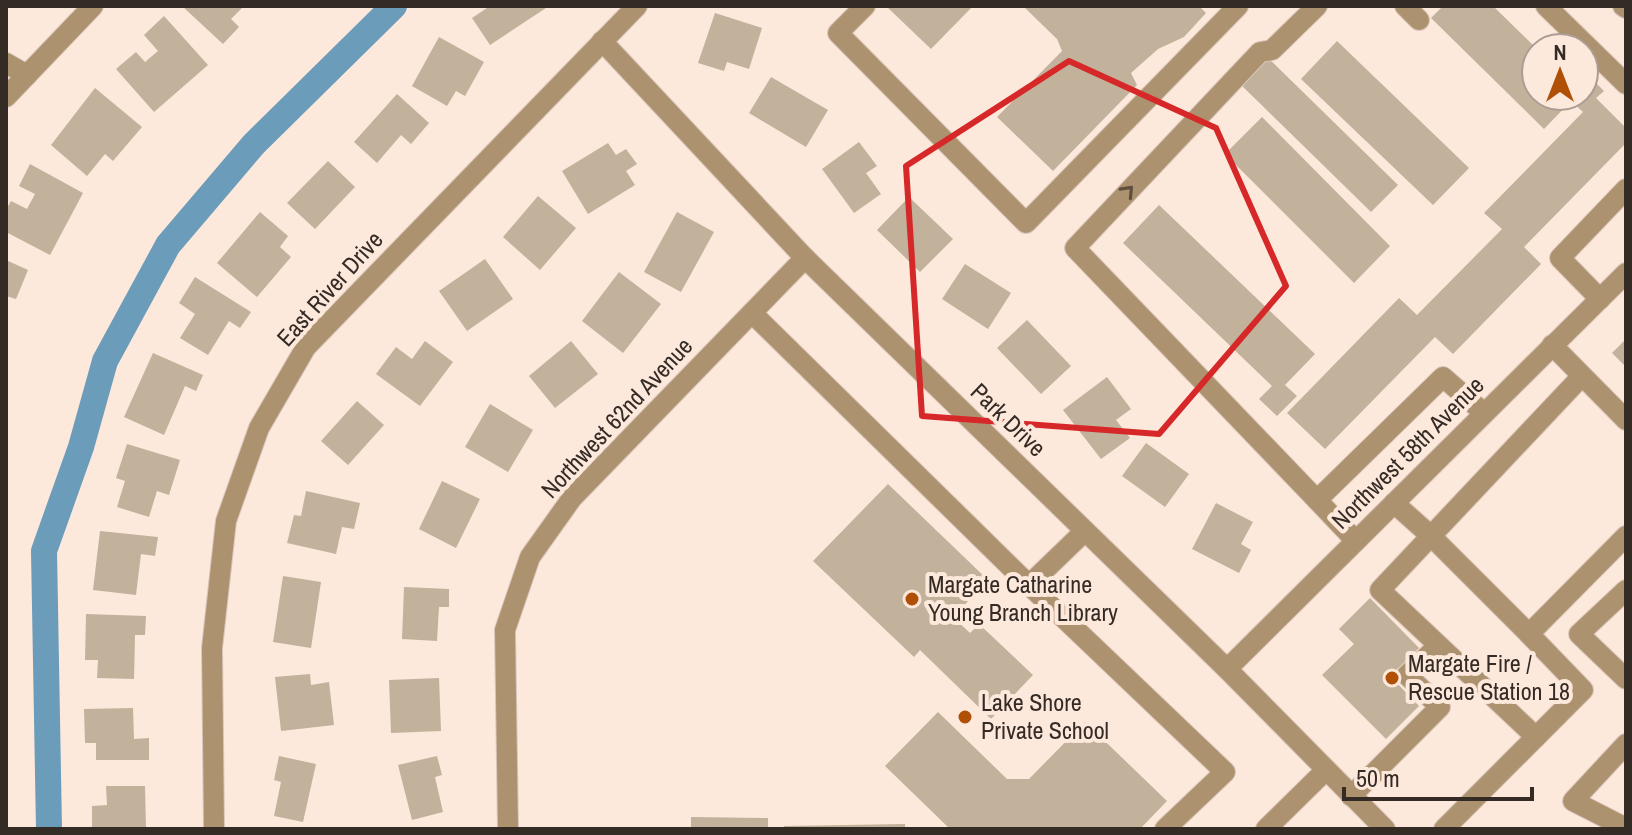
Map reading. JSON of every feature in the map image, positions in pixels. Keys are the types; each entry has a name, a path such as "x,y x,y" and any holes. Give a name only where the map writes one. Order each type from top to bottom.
{"street":[{"path":"6,97 93,6"},
{"name":"East River Drive","path":"214,829 212,648 215,616 226,521 259,428 306,347 637,6"},
{"path":"865,6 838,33 1026,223 1238,6"},
{"path":"1317,6 1272,50 1260,52 1075,248 1356,541"},
{"path":"1546,6 1626,84"},
{"name":"Park Drive","path":"602,41 805,258 1227,669 1385,829"},
{"path":"6,63 27,75"},
{"path":"1600,299 1560,258 1626,189"},
{"name":"Northwest 62nd Avenue","path":"508,829 505,630 530,557 572,498 805,258"},
{"name":"Northwest 58th Avenue","path":"1227,669 1626,273"},
{"path":"752,313 1225,772 1165,829"},
{"path":"1552,345 1626,420"},
{"path":"1317,500 1443,377 1484,413"},
{"path":"1536,737 1380,590 1581,377"},
{"path":"1394,503 1431,536 1583,690 1444,829"},
{"path":"1029,585 1085,531"},
{"path":"1529,634 1626,536"},
{"path":"1626,590 1579,634 1626,679"},
{"path":"1351,796 1440,707 1407,675 1438,646"},
{"path":"1626,744 1573,801 1626,828"},
{"path":"1266,829 1325,771"}],"highlighted area":[{"path":"1069,61 1216,128 1286,286 1159,434 922,416 906,166"}],"building":[{"path":"182,6 244,6 231,19 239,27 223,44"},
{"path":"490,6 549,6 490,45 472,18"},
{"path":"886,6 973,6 931,49"},
{"path":"1023,6 1199,6 1206,13 1184,37 1158,49 1131,73 1137,85 1053,171 997,117 1062,51 1057,39"},
{"path":"1443,6 1493,6 1520,32 1520,105 1431,18"},
{"path":"715,13 762,28 749,69 727,62 724,71 698,63"},
{"path":"164,16 208,65 154,112 116,69 136,52 145,62 158,51 144,35"},
{"path":"439,37 484,62 465,96 456,91 447,106 412,86"},
{"path":"1337,41 1469,168 1433,205 1301,79"},
{"path":"1263,53 1398,185 1371,212 1236,80"},
{"path":"771,77 828,110 806,147 749,113"},
{"path":"95,88 142,127 113,161 105,154 87,176 51,145"},
{"path":"397,94 429,123 411,144 401,135 377,163 354,142"},
{"path":"1600,102 1626,128 1626,143 1524,247 1541,264 1453,354 1435,337 1325,449 1287,413 1399,298 1417,315 1502,229 1484,213 1583,112 1600,112"},
{"path":"1527,112 1560,112 1544,129"},
{"path":"1262,117 1390,246 1354,283 1225,154"},
{"path":"859,142 877,166 866,173 881,194 854,213 822,169"},
{"path":"608,143 616,155 626,149 637,164 626,171 635,185 588,214 562,171"},
{"path":"328,161 355,187 315,229 287,203"},
{"path":"30,164 83,193 50,255 6,232 6,210 11,201 27,209 35,194 19,186"},
{"path":"538,196 576,228 540,270 503,237"},
{"path":"909,197 953,239 920,272 877,230"},
{"path":"1159,205 1315,354 1285,385 1297,396 1277,416 1259,399 1272,386 1123,243"},
{"path":"260,212 288,236 280,247 291,257 257,297 217,263"},
{"path":"677,212 714,232 681,292 644,272"},
{"path":"485,259 513,299 467,331 439,291"},
{"path":"6,260 28,270 16,299 6,296"},
{"path":"965,264 1011,293 988,329 942,299"},
{"path":"619,272 661,304 623,353 582,321"},
{"path":"195,277 251,312 240,328 229,321 208,355 180,338 195,314 179,303"},
{"path":"1027,320 1071,366 1041,394 997,348"},
{"path":"1626,339 1626,367 1612,353"},
{"path":"425,341 453,362 420,406 376,374 396,347 412,359"},
{"path":"571,341 598,374 555,408 529,376"},
{"path":"153,353 203,375 196,391 185,386 164,435 124,417"},
{"path":"1107,377 1131,409 1116,420 1130,438 1101,459 1063,410"},
{"path":"357,401 384,425 348,465 321,441"},
{"path":"490,404 533,430 508,472 465,447"},
{"path":"1146,443 1189,474 1165,507 1122,476"},
{"path":"127,444 180,460 169,495 157,491 149,517 117,507 125,481 116,478"},
{"path":"442,481 480,499 456,548 419,529"},
{"name":"Margate Catharine Young Branch Library","path":"888,484 988,580 953,617 970,633 979,624 1033,675 991,719 920,650 914,657 813,561"},
{"path":"306,491 360,503 354,529 342,527 336,554 287,543 294,515 301,516"},
{"path":"1216,503 1253,522 1241,544 1251,550 1239,573 1192,549"},
{"path":"100,531 158,537 155,556 141,554 136,595 93,590"},
{"path":"283,576 321,582 311,648 273,642"},
{"path":"404,587 449,589 449,607 439,607 437,641 402,639"},
{"path":"1370,598 1419,648 1390,676 1419,706 1386,739 1322,675 1354,644 1339,629"},
{"path":"86,614 146,616 145,635 135,635 134,679 97,678 98,660 85,660"},
{"path":"310,674 311,685 329,682 334,725 281,731 275,677"},
{"path":"439,678 441,731 391,733 389,680"},
{"path":"133,708 134,739 149,738 149,760 96,760 96,743 85,743 84,709"},
{"path":"938,712 1007,779 1029,779 1085,722 1167,801 1140,829 950,829 885,766"},
{"path":"279,756 316,764 303,822 274,816 281,782 274,780"},
{"path":"437,756 442,775 435,777 443,812 412,820 398,765"},
{"path":"106,786 145,786 146,829 92,829 92,806 107,805"},
{"path":"691,817 768,818 768,829 691,829"},
{"path":"905,824 905,829 784,829 784,826"}],"waterway":[{"path":"49,829 44,551 81,447 105,361 168,245 254,144 394,6"}],"place":[{"name":"Margate Catharine Young Branch Library","path":"912,599"},
{"name":"Margate Fire / Rescue Station 18","path":"1392,678"},
{"name":"Lake Shore Private School","path":"965,717"}]}
